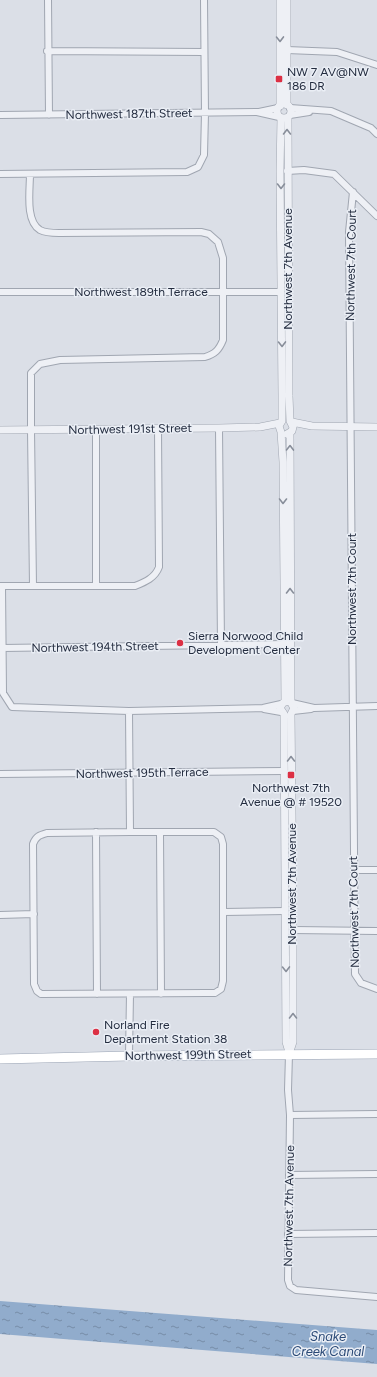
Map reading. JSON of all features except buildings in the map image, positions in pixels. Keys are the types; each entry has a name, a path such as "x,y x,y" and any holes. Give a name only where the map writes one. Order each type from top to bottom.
{"main road":[{"name":"Northwest 199th Street","path":"0,1059 130,1056 377,1054"}],"street":[{"path":"48,0 49,115"},
{"path":"0,174 187,172 198,167 204,154 204,0"},
{"name":"Northwest 7th Avenue","path":"280,0 287,171 291,426 287,708 284,771 286,1042 289,1054 288,1090 290,1115 288,1280 290,1286 296,1290 377,1297"},
{"name":"Northwest 7th Avenue","path":"287,0 281,292 280,426 283,462 284,644 293,930 293,1042 289,1054"},
{"path":"287,50 337,52 377,64"},
{"path":"48,51 204,52"},
{"name":"Northwest 187th Street","path":"0,115 331,111 371,128 377,134"},
{"path":"287,171 304,170 334,174 377,216"},
{"path":"30,174 30,215 35,226 45,232 201,232 209,234 218,242 223,258 223,340 220,349 214,354 205,357 60,360 40,364 32,373 31,430 33,586"},
{"name":"Northwest 7th Court","path":"353,192 349,232 355,974 361,982 377,989"},
{"name":"Northwest 189th Terrace","path":"0,292 281,292"},
{"path":"291,426 286,419 280,426 284,434 291,426 377,427"},
{"name":"Northwest 191st Street","path":"0,430 96,430 280,426"},
{"path":"219,428 221,645"},
{"path":"158,429 159,567 157,572 148,581 135,586 1,586 3,693 12,707 129,711 377,706"},
{"path":"96,430 96,586"},
{"name":"Northwest 194th Street","path":"2,648 284,644"},
{"path":"129,711 130,832"},
{"name":"Northwest 195th Terrace","path":"0,774 284,771"},
{"path":"96,832 97,994"},
{"path":"130,832 214,832 221,837 223,844 224,912 223,982 221,989 215,993 161,994 46,994 37,991 34,984 33,844 35,839 39,835 47,833 130,832"},
{"path":"160,832 161,994"},
{"path":"354,870 377,870"},
{"path":"224,912 285,912"},
{"path":"0,915 34,914"},
{"path":"293,930 377,931"},
{"path":"130,994 130,1056"},
{"path":"290,1115 377,1114"},
{"path":"289,1175 377,1174"},
{"path":"288,1234 377,1233"}],"water":[{"name":"Snake Creek Canal","path":"0,1301 377,1330 377,1364 0,1334"}],"place":[{"name":"NW 7 AV@NW 186 DR","path":"279,79"},
{"name":"Sierra Norwood Child Development Center","path":"180,643"},
{"name":"Northwest 7th Avenue @ # 19520","path":"291,775"},
{"name":"Norland Fire Department Station 38","path":"96,1032"}]}
